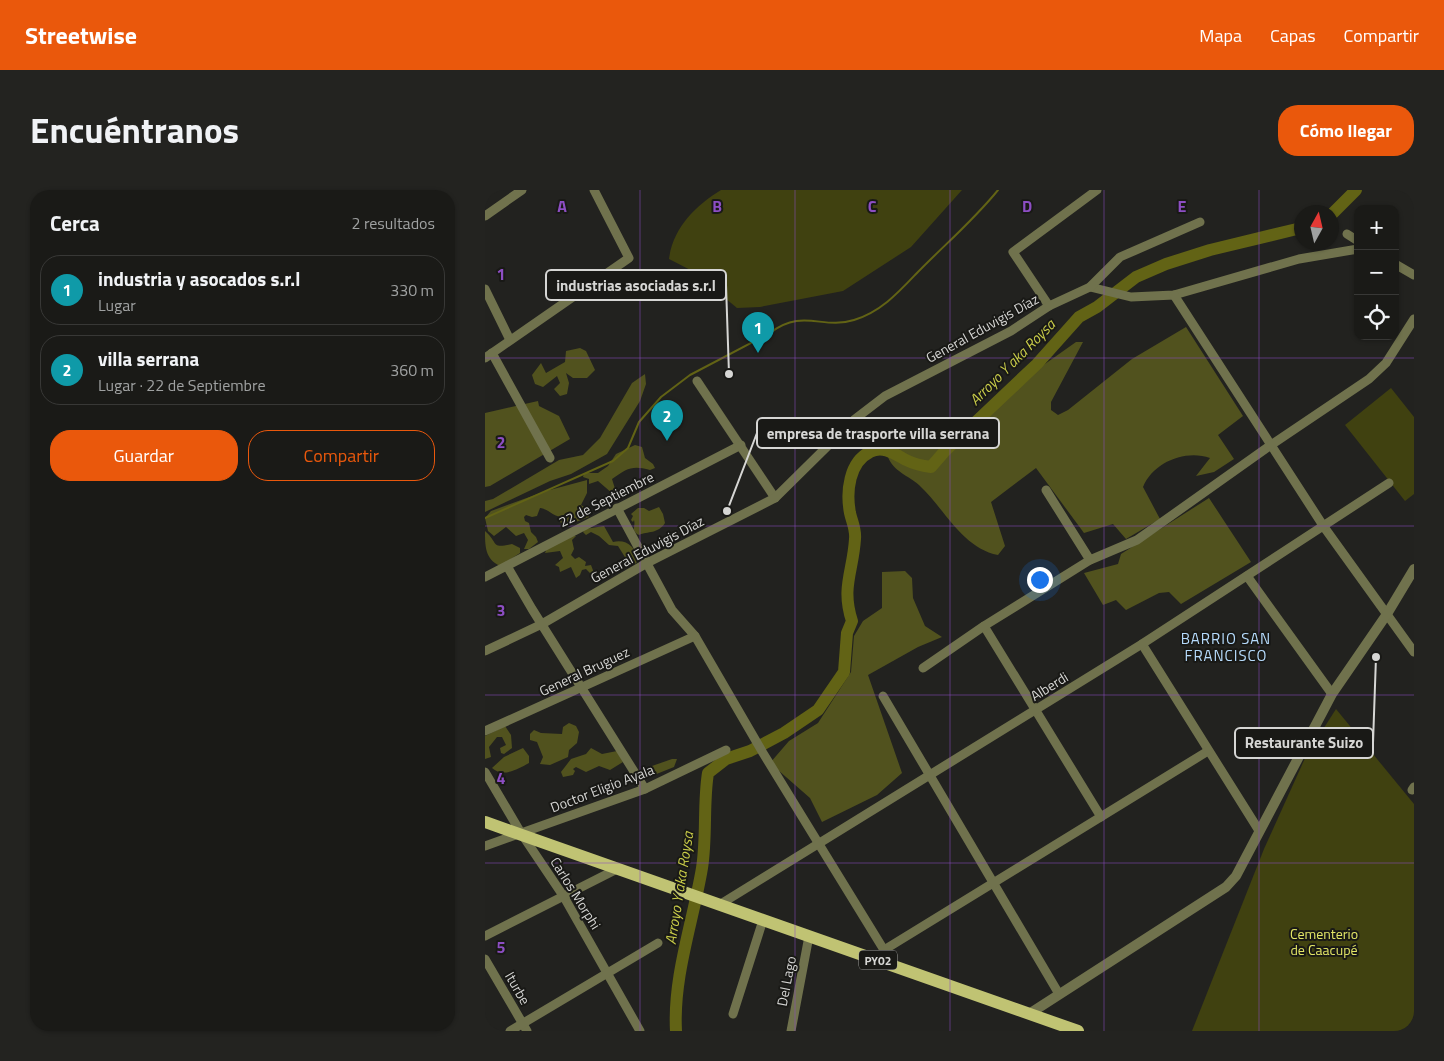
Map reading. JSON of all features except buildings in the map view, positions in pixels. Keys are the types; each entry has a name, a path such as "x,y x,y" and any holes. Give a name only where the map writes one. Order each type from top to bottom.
{"main road":[{"name":"PY02","path":"485,822 521,833 706,901 809,936 882,956 1029,1014 1053,1026 1078,1031"}],"street":[{"path":"485,216 522,190"},
{"path":"550,458 488,355 629,258 594,190"},
{"path":"1049,306 1013,252 1097,190"},
{"path":"1090,287 1120,257 1200,222"},
{"path":"1347,234 1354,238"},
{"path":"1090,287 1131,297 1174,296 1299,259 1354,250"},
{"path":"1399,267 1414,276"},
{"name":"General Eduvigis Díaz","path":"485,650 542,624 647,563 775,498 855,420 885,396 1011,331 1049,306 1090,287"},
{"path":"485,289 510,340"},
{"path":"1174,296 1324,527 1414,652"},
{"path":"923,668 984,626 1090,560 1137,540 1271,445 1369,379 1386,363 1414,319"},
{"path":"697,381 775,498"},
{"name":"22 de Septiembre","path":"485,577 741,445"},
{"name":"Alberdi","path":"719,905 1143,644 1389,483"},
{"path":"1046,490 1090,560"},
{"path":"617,508 671,610 695,636 763,753 819,843 882,956 993,883 1208,751"},
{"path":"507,566 645,789"},
{"path":"1029,1014 1226,887 1236,876 1258,829 1331,694 1387,614 1414,569"},
{"path":"1247,576 1331,694"},
{"path":"984,626 1101,818"},
{"name":"General Bruguez","path":"485,732 695,636"},
{"path":"1143,644 1258,829"},
{"path":"883,696 1059,994"},
{"name":"Doctor Eligio Ayala","path":"485,846 645,789 726,750"},
{"name":"Carlos Morphi","path":"485,772 521,833 564,897 640,1031"},
{"path":"485,936 619,868"},
{"path":"733,1014 763,920"},
{"name":"Del Lago","path":"791,1031 809,936"},
{"path":"510,1031 525,1027 607,972 658,943"},
{"name":"Iturbe","path":"485,959 525,1027"}],"green space":[{"path":"721,190 962,190 911,247 843,291 760,307 737,308 719,293 708,279 669,259 671,248 680,228 702,203"},
{"path":"1391,388 1414,417 1414,494 1405,501 1345,425"},
{"name":"Cementerio de Caacupé","path":"1336,709 1414,804 1414,1031 1192,1031 1264,849 1306,756"}],"shaded area":[{"path":"1186,327 1243,416 1218,435 1234,459 1214,472 1196,476 1210,458 1191,455 1162,464 1148,478 1143,487 1160,519 1126,539 1113,524 1084,533 1036,468 991,502 1005,546 998,555 985,551 964,536 919,485 897,470 890,462 887,450 888,438 941,436 957,432 980,420 1028,376 1076,342 1083,342 1051,402 1051,410 1058,415 1068,410 1132,359"},
{"path":"580,348 586,351 595,370 587,378 573,378 566,373 569,383 567,394 560,396 554,389 560,383 557,376 543,387 535,384 532,375 541,363 546,373 565,362 566,351"},
{"path":"645,374 646,384 640,401 607,454 571,474 550,481 485,512 485,501 493,499 559,460 583,455 600,438 632,383"},
{"path":"538,401 539,406 559,416 570,439 490,486 485,487 485,413"},
{"path":"635,445 642,447 645,458 655,468 650,470 630,468 612,479 616,492 622,497 620,500 598,481 589,484 589,479 583,477 584,473 598,473 608,466 616,454"},
{"path":"587,480 587,493 581,505 589,510 589,517 565,526 560,522 561,517 540,508 537,516 526,515 524,517 525,521 529,523 531,532 538,542 529,549 524,549 528,540 524,533 516,536 506,527 494,536 488,531 485,518 491,511 546,491"},
{"path":"1209,498 1251,562 1181,604 1169,592 1159,593 1126,610 1116,600 1103,605 1084,573 1118,564 1121,554"},
{"path":"659,507 665,523 662,527 653,532 639,535 636,533 634,530 634,520 633,522 631,520 633,516 631,514 638,508 644,508 649,511"},
{"path":"604,526 613,542 626,543 633,548 639,560 635,564 628,562 618,546 609,545 591,532 586,535 583,532 585,529"},
{"path":"485,531 495,544 500,546 512,544 520,548 520,553 500,566 495,563 487,552"},
{"path":"568,536 576,536 572,540 574,549 571,555 575,559 579,557 586,562 585,566 591,565 594,573 591,574 586,569 582,570 576,578 571,567 560,572 559,567 555,565 563,558 560,551 545,553 547,548"},
{"path":"905,571 912,578 913,598 925,626 942,637 918,647 868,675 902,773 877,795 822,822 810,798 770,763 789,741 818,723 851,672 854,636 863,621 882,608 882,572"},
{"path":"569,723 576,726 579,732 577,743 569,750 568,757 550,765 540,764 543,757 537,742 530,740 530,734 534,730 541,733 562,734 563,727"},
{"path":"505,726 511,735 512,748 504,754 501,753 500,748 506,745 502,737 497,737 489,747 491,757 485,759 485,736"},
{"path":"523,748 529,756 529,763 506,772 496,771 492,768 504,757"},
{"path":"591,748 602,754 617,751 623,762 610,770 599,766 586,772 576,767 573,769 575,771 573,775 563,777 561,772 571,759 586,754"},
{"path":"677,759 674,767 649,777 646,772 652,766"}],"waterway":[{"path":"485,518 613,461 628,448 639,422 661,397 690,375 793,322 843,322 863,317 880,307 902,289 998,190"},
{"name":"Arroyo Y aka Roysa","path":"1339,207 1356,190"},
{"name":"Arroyo Y aka Roysa","path":"676,1031 676,1010 681,969 702,868 708,773 726,759 750,751 784,733 818,710 844,672 847,633 852,621 848,589 855,535 848,496 853,470 857,463 870,452 880,449 889,451 912,463 931,467 944,452 1037,364 1079,317 1097,307 1136,277 1166,264 1210,250 1294,230"}],"place":[{"name":"industria y asocados s.r.l","path":"758,353"},
{"name":"industrias asociadas s.r.l","path":"729,374"},
{"name":"villa serrana","path":"667,441"},
{"name":"empresa de trasporte villa serrana","path":"727,511"},
{"name":"Restaurante Suizo","path":"1376,657"}],"district":[{"name":"BARRIO SAN FRANCISCO","path":"1226,646"}]}
